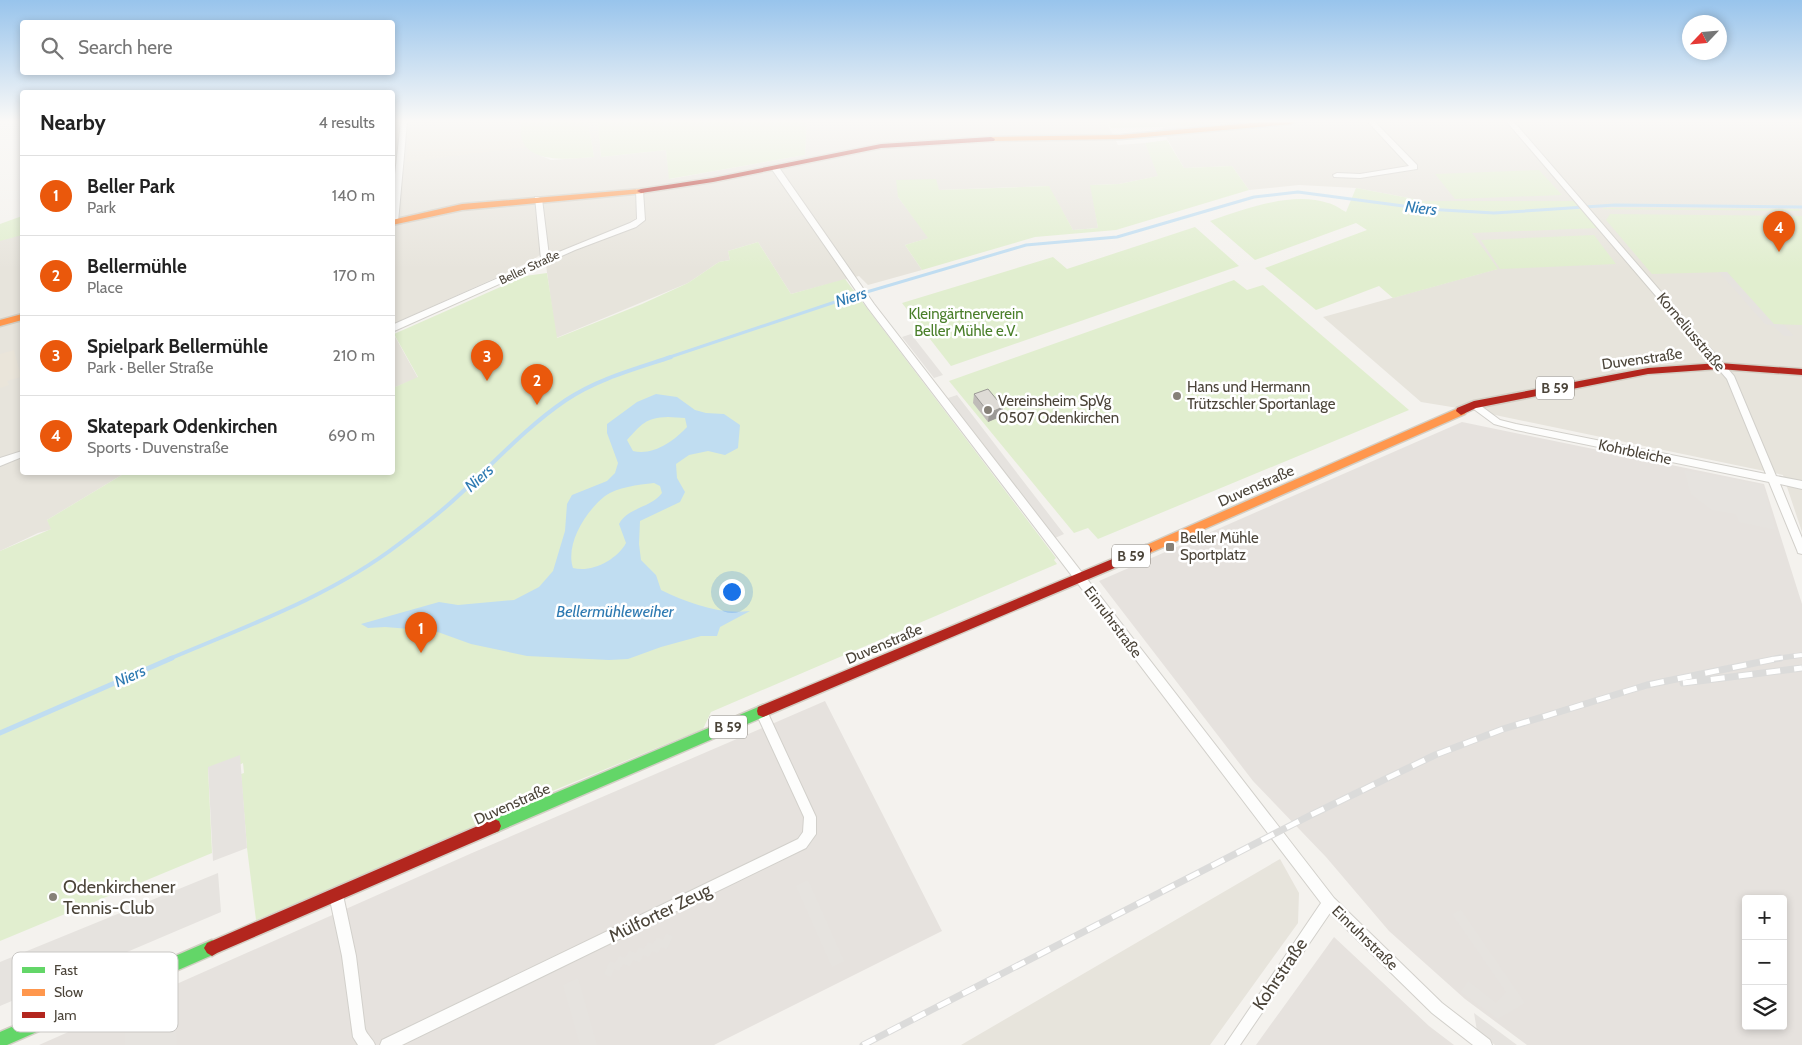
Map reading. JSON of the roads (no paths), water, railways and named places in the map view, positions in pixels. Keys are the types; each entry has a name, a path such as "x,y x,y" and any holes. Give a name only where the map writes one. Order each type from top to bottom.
{"main road":[{"path":"395,222 462,207 639,191 759,171"},
{"path":"0,323 20,318"},
{"name":"Duvenstraße","path":"178,963 1078,577 1157,546 1474,405 1648,370 1719,366 1802,372"},
{"name":"Duvenstraße","path":"0,1040 19,1032"}],"street":[{"path":"395,204 399,171"},
{"name":"Einruhrstraße","path":"777,171 867,302 1329,903 1437,1008 1485,1045"},
{"path":"1337,175 1360,176 1391,171"},
{"name":"Korneliusstraße","path":"1553,171 1731,378 1802,550"},
{"name":"Beller Straße","path":"395,328 545,259 633,225 641,220 639,191"},
{"path":"538,200 545,259"},
{"name":"Kohrbleiche","path":"1474,405 1497,422 1516,427 1802,484"},
{"path":"0,462 20,455"},
{"name":"Mülforter Zeug","path":"387,1045 807,841 812,829 810,817 762,713"},
{"path":"336,895 349,956 358,1029 360,1037 368,1045"},
{"name":"Kohrstraße","path":"1232,1045 1329,903"}],"water":[{"name":"Bellermühleweiher","path":"656,394 677,397 695,410 724,414 740,425 738,448 725,455 708,451 689,455 676,464 677,478 685,492 680,502 640,521 639,544 641,560 656,575 661,590 716,610 750,611 720,627 717,636 701,636 661,647 628,659 609,660 527,656 471,644 435,631 385,627 368,628 361,624 439,602 458,605 514,600 539,587 553,571 565,531 567,504 572,495 607,481 615,473 618,463 607,433 607,424 637,402","holes":["668,417 685,418 687,427 663,446 648,451 633,451 627,440 636,430 649,420","654,483 660,486 662,493 652,502 628,514 619,524 626,543 622,549 603,564 588,569 573,568 571,559 575,539 584,519 598,502 615,490"]}],"waterway":[{"name":"Niers","path":"667,358 853,296 1026,245 1117,237 1254,197 1298,192 1426,209 1494,213 1615,205 1802,207"},
{"name":"Niers","path":"169,659 288,609 373,563 437,515 523,434 566,400 603,380 671,357"},
{"name":"Niers","path":"0,733 172,658"}],"railway":[{"path":"1772,659 1802,655"},
{"path":"863,1045 1311,815 1435,755 1503,729 1647,685 1780,658"},
{"path":"1683,683 1802,668"}],"place":[{"name":"Skatepark Odenkirchen","path":"1779,252"},
{"name":"Spielpark Bellermühle","path":"487,381"},
{"name":"Hans und Hermann Trützschler Sportanlage","path":"1177,396"},
{"name":"Bellermühle","path":"537,405"},
{"name":"Vereinsheim SpVg 0507 Odenkirchen","path":"988,410"},
{"name":"Beller Mühle Sportplatz","path":"1170,547"},
{"name":"Beller Park","path":"421,653"},
{"name":"Odenkirchener Tennis-Club","path":"53,897"}],"park label":[{"name":"Kleingärtnerverein Beller Mühle e.V.","path":"966,322"}]}
